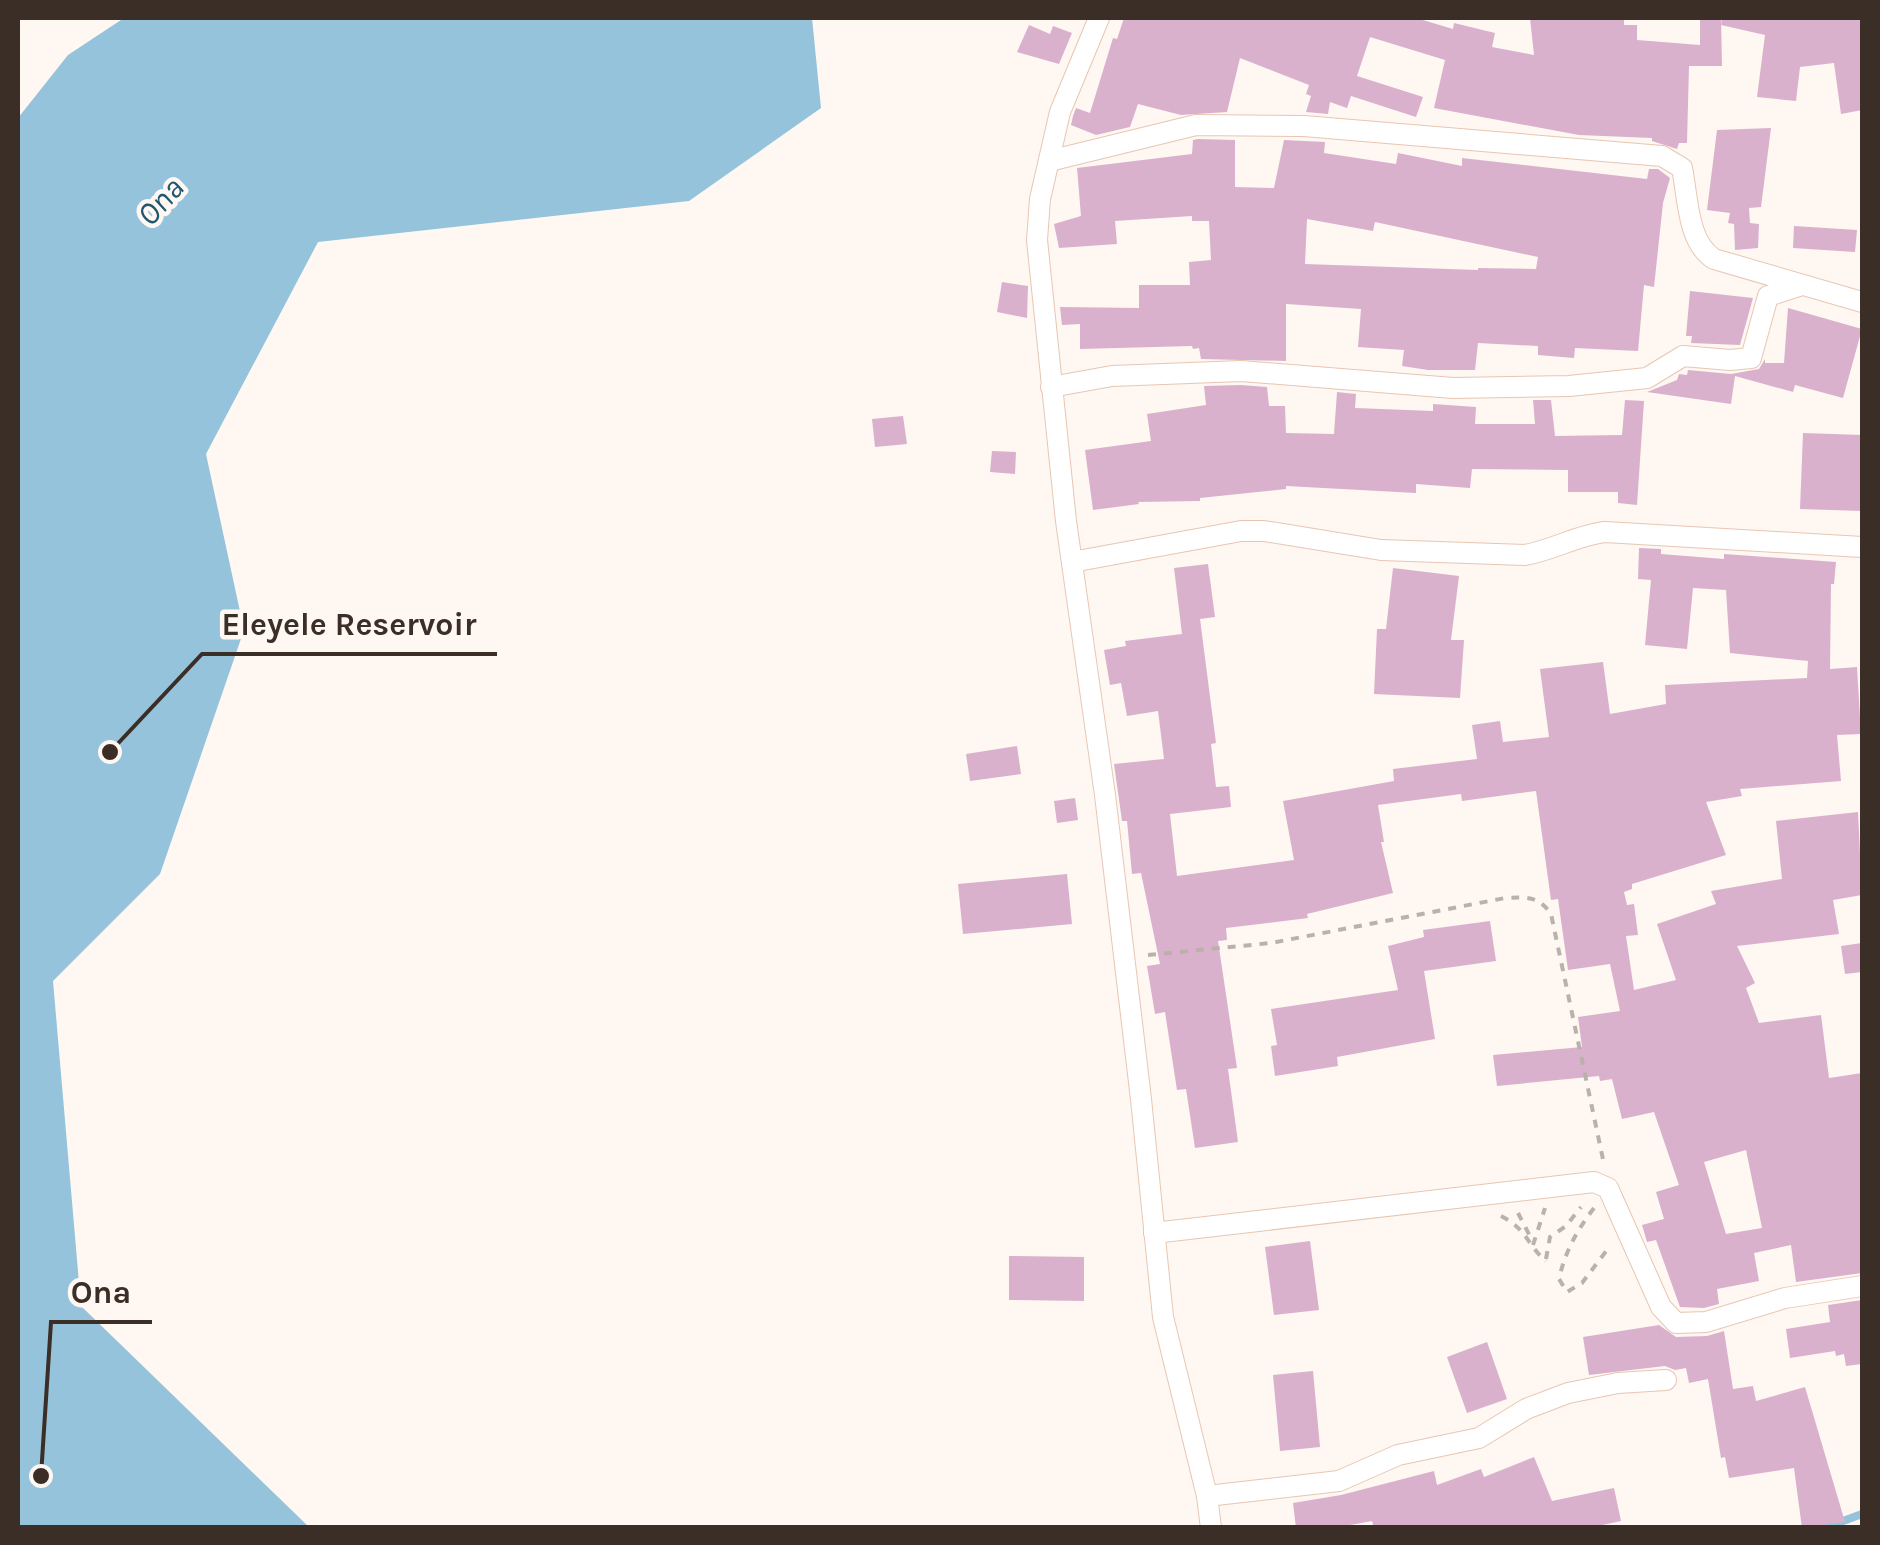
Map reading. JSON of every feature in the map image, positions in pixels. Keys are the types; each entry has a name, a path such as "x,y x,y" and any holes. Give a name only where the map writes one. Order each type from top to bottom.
{"street":[{"path":"1099,18 1060,112 1040,199 1037,240 1072,562 1105,795 1163,1317 1207,1496 1210,1528"},
{"path":"1049,162 1196,125 1340,128 1662,156 1682,168 1695,236 1704,253 1862,302"},
{"path":"1052,387 1112,376 1242,370 1453,388 1569,386 1647,378 1683,356 1751,358 1768,296 1804,285"},
{"path":"1072,562 1241,531 1264,531 1381,550 1525,555 1606,532 1862,547"},
{"path":"1154,1232 1556,1185 1601,1185 1622,1218 1661,1307 1676,1323 1706,1322 1785,1298 1862,1286"},
{"path":"1207,1496 1339,1481 1398,1456 1479,1438 1526,1409 1568,1393 1618,1383 1666,1380"}],"path":[{"path":"1123,957 1272,943 1505,898 1531,897 1544,903 1551,914 1570,996 1601,1185 1562,1266 1559,1279 1567,1292 1582,1283 1600,1261 1616,1238 1622,1218"},
{"path":"1533,1244 1556,1185"},
{"path":"1468,1195 1482,1209 1506,1218 1525,1232 1546,1260 1550,1238 1566,1226 1601,1185"},
{"path":"1504,1191 1533,1244"}],"water":[{"path":"124,18 812,18 821,108 689,201 318,242 206,454 244,630 160,874 53,981 81,1306 309,1527 18,1527 18,118 68,55"}],"building":[{"path":"1124,18 1416,18 1453,29 1454,23 1495,33 1492,47 1534,55 1530,18 1624,18 1624,25 1637,25 1637,40 1700,45 1700,18 1721,18 1722,66 1689,66 1687,143 1679,143 1677,149 1652,138 1579,135 1434,108 1445,60 1370,37 1357,76 1423,97 1416,117 1351,96 1347,108 1330,102 1328,114 1306,112 1311,96 1306,94 1309,85 1240,58 1227,112 1181,115 1138,104 1130,127 1096,135 1071,125 1073,116 1076,108 1090,113 1113,38 1117,39"},
{"path":"1722,18 1862,18 1862,110 1841,114 1834,63 1800,67 1796,101 1757,97 1765,35 1721,25"},
{"path":"1029,25 1050,34 1053,26 1072,33 1059,64 1017,52"},
{"path":"1771,128 1761,207 1749,208 1750,223 1759,224 1758,248 1735,250 1734,224 1728,223 1730,213 1707,210 1717,130"},
{"path":"1193,140 1235,140 1235,187 1274,188 1284,140 1325,142 1324,153 1396,164 1398,153 1462,166 1462,158 1647,179 1649,169 1658,169 1670,178 1663,203 1654,287 1644,285 1638,351 1575,348 1574,358 1538,355 1538,346 1478,343 1475,370 1428,370 1402,366 1404,350 1358,347 1361,309 1286,304 1286,361 1201,359 1199,348 1192,346 1080,349 1080,324 1062,325 1060,307 1139,308 1139,285 1190,285 1189,262 1211,260 1209,221 1192,221 1192,216 1115,221 1117,244 1059,248 1054,224 1081,216 1077,168 1192,154","holes":["1307,219 1373,231 1375,222 1538,257 1536,269 1305,264"]},
{"path":"1794,226 1857,230 1855,252 1793,248"},
{"path":"1002,282 1028,286 1027,318 997,312"},
{"path":"1690,291 1753,298 1740,345 1691,343 1692,336 1686,336"},
{"path":"1788,308 1862,329 1843,398 1795,385 1793,392 1735,376 1731,404 1647,392 1677,380 1679,374 1687,375 1688,370 1731,374 1759,369 1765,359 1765,363 1784,363"},
{"path":"1204,386 1267,387 1269,406 1285,406 1286,433 1334,434 1337,392 1356,394 1355,408 1433,411 1433,404 1476,407 1475,424 1535,424 1533,400 1551,400 1555,436 1622,435 1625,400 1644,401 1637,505 1618,503 1618,492 1568,492 1568,470 1472,469 1470,488 1416,484 1416,493 1286,486 1200,501 1138,502 1093,510 1085,450 1151,441 1147,414 1206,405"},
{"path":"903,416 907,444 875,447 872,419"},
{"path":"1803,433 1862,435 1862,511 1800,509"},
{"path":"992,451 1016,452 1015,474 990,472"},
{"path":"1639,548 1661,549 1661,554 1724,559 1724,554 1836,562 1831,584 1830,669 1857,667 1861,734 1837,735 1841,781 1740,789 1742,796 1706,802 1726,855 1632,884 1632,889 1624,892 1627,905 1634,904 1638,935 1626,936 1634,990 1676,980 1657,924 1716,904 1711,891 1782,879 1776,821 1858,812 1862,895 1833,900 1839,934 1737,946 1755,983 1746,988 1759,1023 1821,1015 1829,1078 1862,1073 1862,1273 1796,1282 1791,1245 1754,1253 1759,1281 1717,1289 1719,1304 1704,1308 1680,1307 1656,1240 1647,1242 1642,1225 1664,1219 1656,1192 1679,1185 1654,1112 1622,1119 1612,1079 1600,1081 1599,1076 1497,1086 1493,1055 1582,1047 1578,1017 1620,1011 1610,964 1568,970 1558,899 1551,900 1536,791 1462,801 1461,794 1378,805 1381,842 1393,893 1307,914 1308,918 1226,928 1227,940 1218,941 1237,1068 1228,1069 1238,1142 1195,1148 1186,1089 1177,1090 1165,1012 1155,1014 1147,966 1160,964 1141,873 1132,874 1127,821 1122,821 1114,764 1164,759 1158,711 1127,716 1121,683 1110,685 1104,650 1126,646 1125,641 1182,634 1174,568 1208,564 1215,617 1200,619 1216,743 1211,744 1216,787 1229,786 1231,807 1170,814 1177,876 1294,860 1283,801 1394,781 1393,769 1477,759 1472,725 1500,721 1503,742 1549,737 1540,669 1603,662 1610,714 1666,704 1665,685 1807,678 1808,661 1730,653 1726,590 1693,588 1687,649 1645,645 1651,580 1638,579","holes":["1746,1150 1762,1228 1726,1234 1704,1162"]},
{"path":"1393,568 1459,576 1451,640 1464,640 1460,698 1374,694 1377,629 1386,629"},
{"path":"1017,746 1021,774 970,781 966,754"},
{"path":"1075,798 1078,820 1057,823 1054,801"},
{"path":"1067,874 1072,924 963,934 958,884"},
{"path":"1490,921 1496,961 1424,971 1435,1039 1337,1057 1338,1066 1275,1076 1271,1046 1277,1045 1271,1009 1398,990 1388,946 1424,937 1423,930"},
{"path":"1862,943 1862,972 1845,974 1841,946"},
{"path":"1310,1241 1319,1310 1274,1315 1265,1247"},
{"path":"1009,1256 1084,1257 1084,1301 1009,1300"},
{"path":"1862,1300 1862,1364 1846,1366 1844,1354 1836,1356 1835,1351 1790,1358 1786,1329 1830,1322 1828,1305"},
{"path":"1659,1325 1676,1337 1724,1331 1733,1389 1753,1386 1756,1401 1805,1387 1845,1522 1802,1528 1794,1468 1729,1478 1725,1457 1721,1458 1708,1379 1689,1383 1686,1368 1675,1370 1665,1366 1589,1375 1583,1337"},
{"path":"1487,1342 1507,1399 1467,1413 1447,1357"},
{"path":"1313,1371 1320,1447 1280,1451 1273,1375"},
{"path":"1534,1457 1552,1501 1614,1488 1621,1521 1589,1528 1374,1528 1372,1521 1334,1528 1296,1528 1293,1503 1434,1471 1437,1485 1481,1469 1484,1477"}],"waterway":[{"path":"1824,1528 1862,1514"}],"place":[{"name":"Eleyele Reservoir","path":"110,752"},
{"name":"Ona","path":"41,1476"}]}
